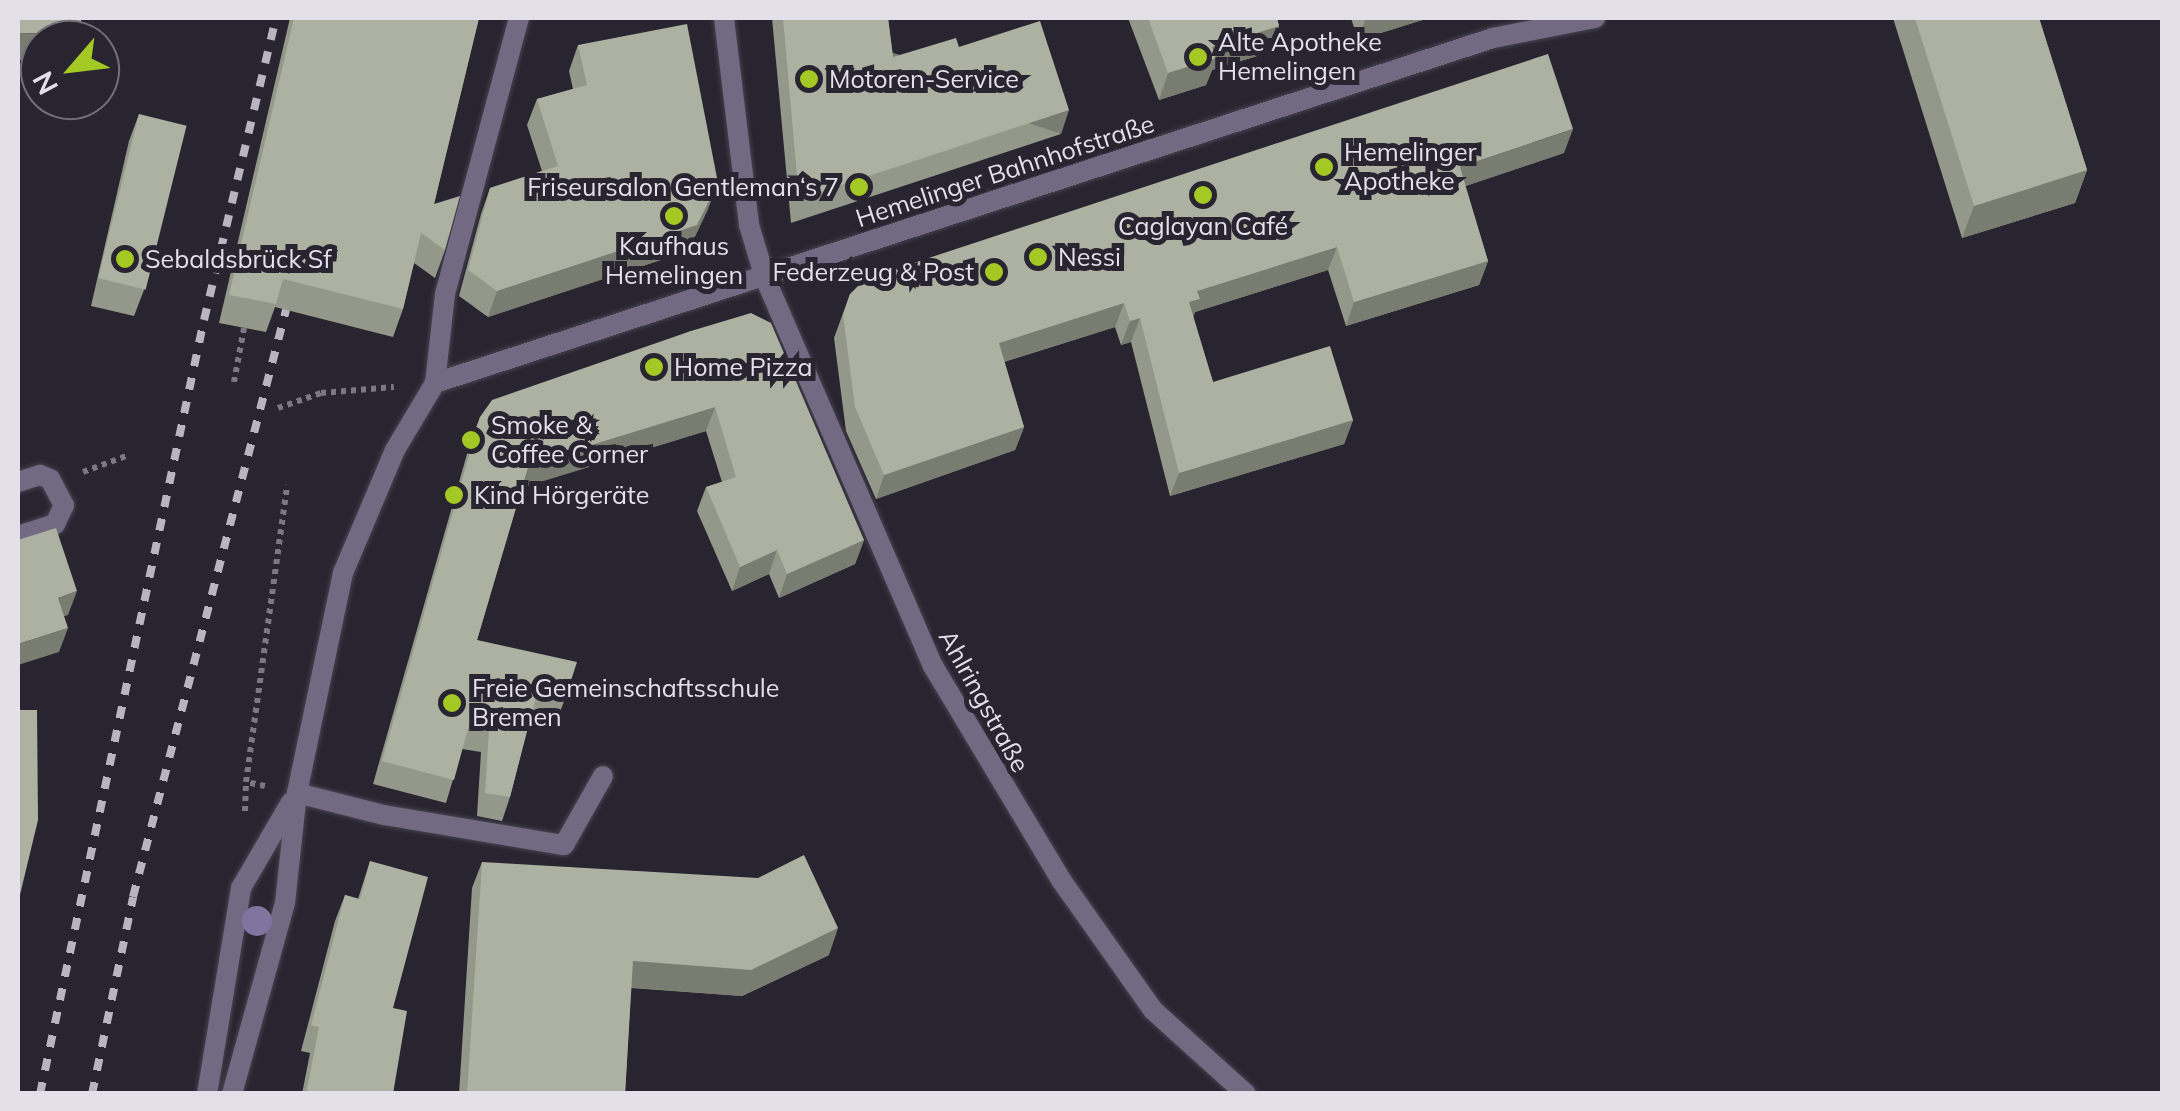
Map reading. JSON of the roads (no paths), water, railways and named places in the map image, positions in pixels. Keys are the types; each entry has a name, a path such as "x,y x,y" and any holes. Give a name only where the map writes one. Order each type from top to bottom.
{"street":[{"path":"232,1094 285,902 296,793 343,573 395,450 435,383 445,294 519,18"},
{"name":"Ahlringstraße","path":"724,18 749,225 765,278 932,666 1061,880 1153,1010 1246,1094"},
{"name":"Hemelinger Bahnhofstraße","path":"435,383 1474,44 1590,18"},
{"path":"18,482 40,474 50,479 64,505 56,524 18,536"},
{"path":"296,793 384,815 564,845 603,776"},
{"path":"207,1094 241,888 296,793"}],"railway":[{"path":"40,1094 204,320 276,18"},
{"path":"92,1094 133,897 293,283"}],"place":[{"name":"Alte Apotheke Hemelingen","path":"1198,57"},
{"name":"Motoren-Service","path":"809,79"},
{"name":"Hemelinger Apotheke","path":"1324,167"},
{"name":"Friseursalon Gentleman‘s 7","path":"859,187"},
{"name":"Caglayan Café","path":"1203,195"},
{"name":"Kaufhaus Hemelingen","path":"674,216"},
{"name":"Nessi","path":"1038,257"},
{"name":"Sebaldsbrück Sf","path":"125,259"},
{"name":"Federzeug & Post","path":"994,272"},
{"name":"Home Pizza","path":"654,367"},
{"name":"Smoke & Coffee Corner","path":"471,440"},
{"name":"Kind Hörgeräte","path":"454,495"},
{"name":"Freie Gemeinschaftsschule Bremen","path":"452,703"}]}
